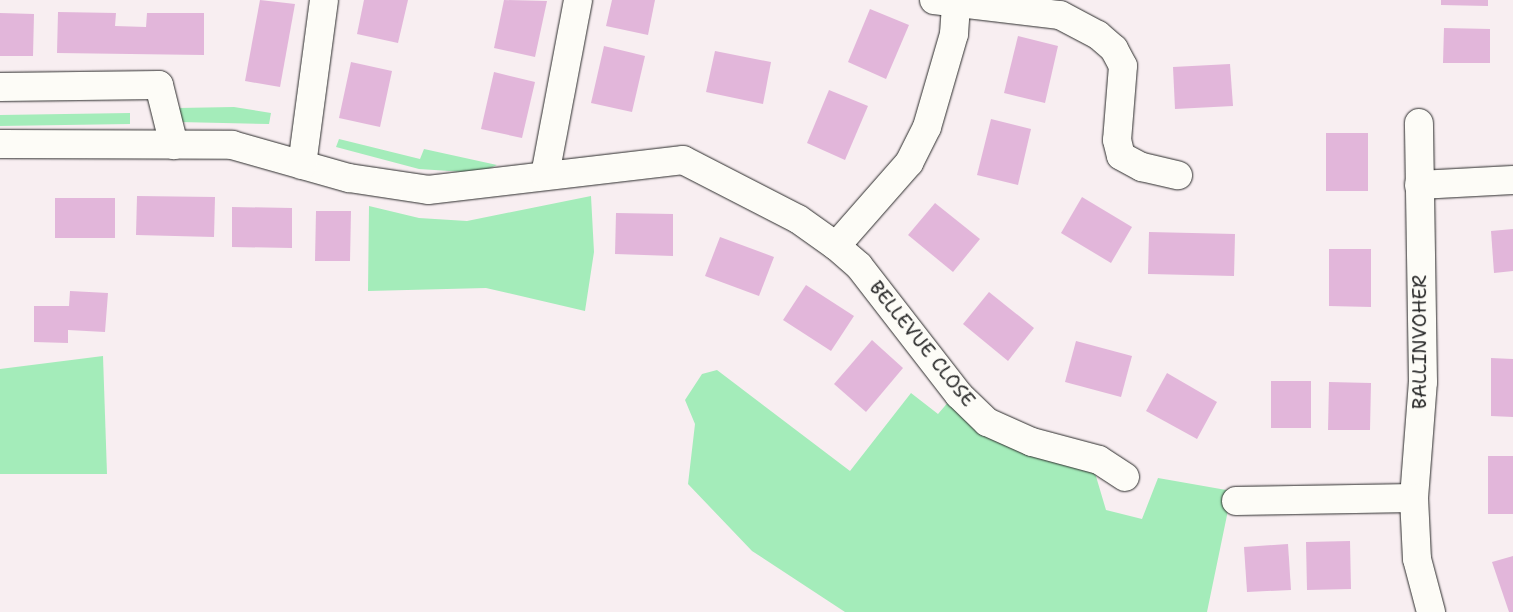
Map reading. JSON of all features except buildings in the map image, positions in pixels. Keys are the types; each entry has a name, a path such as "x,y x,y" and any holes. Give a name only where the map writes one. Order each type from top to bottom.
{"street":[{"path":"302,165 324,0"},
{"path":"0,144 232,145 302,165 428,190 545,175 578,0"},
{"path":"836,246 909,163 927,127 954,34 945,2 1062,7 1114,49 1123,66 1118,140 1121,156 1142,166 1178,175"},
{"path":"0,87 159,85 174,145"},
{"name":"BALLINVOHER","path":"1419,123 1423,382 1414,498 1417,559 1431,612"},
{"name":"BELLEVUE CLOSE","path":"545,175 683,160 798,219 836,246 866,274 959,395 987,422 1032,442 1099,460 1125,477"},
{"path":"1419,185 1513,180"},
{"path":"1236,501 1414,498"}],"green space":[{"path":"234,107 271,113 269,124 179,122 178,108"},
{"path":"130,113 130,124 0,126 0,115"},
{"path":"339,139 420,159 424,149 497,165 480,173 419,169 336,147"},
{"path":"591,196 594,252 585,311 486,288 368,291 369,206 419,218 467,221"},
{"path":"103,356 107,474 0,474 0,369"},
{"path":"717,370 850,471 911,393 938,414 950,400 1095,473 1106,510 1142,519 1158,478 1232,491 1207,612 845,612 752,551 688,484 695,424 685,400 702,374"}]}
